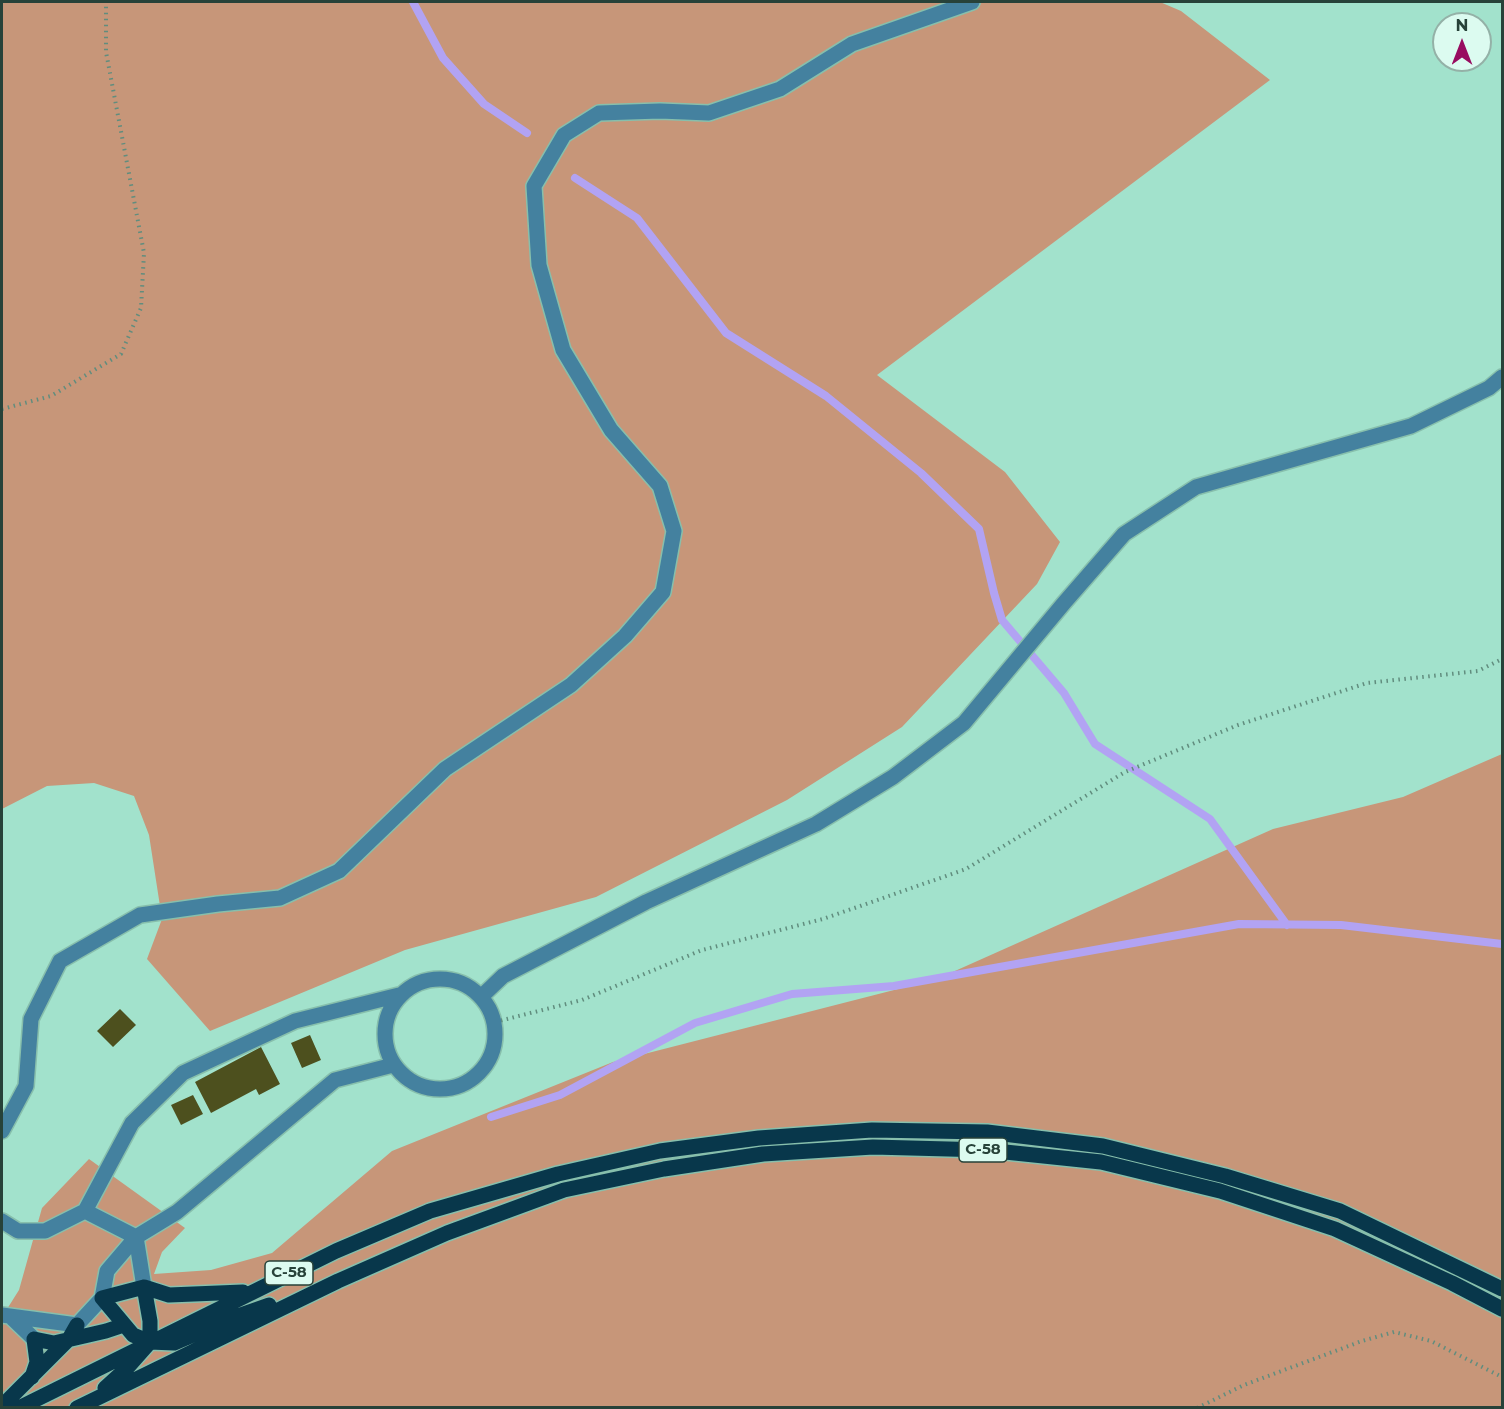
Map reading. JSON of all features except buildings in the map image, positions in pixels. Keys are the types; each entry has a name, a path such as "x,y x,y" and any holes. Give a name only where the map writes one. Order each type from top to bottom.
{"main road":[{"name":"C-58","path":"19,1407 252,1291 336,1251 430,1211 558,1174 660,1151 759,1138 872,1130 987,1132 1103,1146 1225,1176 1340,1211 1503,1289"},
{"name":"C-58","path":"84,1404 338,1281 447,1233 564,1190 664,1169 763,1154 873,1147 929,1148 986,1150 1101,1162 1220,1191 1335,1229 1503,1309"},
{"path":"252,1291 169,1295 144,1287 102,1298 133,1335 150,1342 174,1343 232,1318 338,1281"},
{"path":"84,1404 127,1368 150,1342 150,1321 144,1287"},
{"path":"2,1406 69,1339 77,1325"},
{"path":"32,1377 37,1362 34,1339 54,1343 124,1325"}],"lane":[{"path":"2,1131 26,1086 31,1019 60,962 140,915 280,898 339,871 445,769 571,685 625,636 663,592 674,531 660,486 611,430 563,350 539,266 534,186 564,135 599,113 660,111 709,113 780,89 852,45 972,2"},
{"path":"482,996 502,976 646,902 816,824 892,777 964,723 1124,534 1196,487 1411,426 1489,388 1503,377"},
{"path":"2,1221 18,1230 45,1232 84,1211 132,1123 183,1073 295,1021 399,995 429,979 459,981 482,996 495,1022 494,1050 479,1074 461,1086 435,1090 406,1079 393,1065 384,1041 384,1023 399,995"},
{"path":"6,1316 77,1325 102,1298 107,1271 136,1237 177,1212 335,1080 393,1065"},
{"path":"84,1211 136,1237"},
{"path":"136,1237 144,1287"},
{"path":"6,1316 34,1339"}],"path":[{"path":"2,409 51,396 121,354 141,308 144,253 106,52 106,2"},
{"path":"495,1022 582,1000 702,950 823,919 966,869 1125,772 1238,725 1367,683 1478,671 1503,659"},
{"path":"1197,1407 1244,1385 1362,1341 1394,1332 1431,1341 1503,1377"}],"shaded area":[{"path":"2,2 1160,2 1181,11 1270,80 877,375 1005,472 1060,542 1037,584 902,727 787,800 596,897 405,950 210,1031 147,959 162,919 149,835 134,796 94,783 47,786 2,809"},
{"path":"1502,754 1502,1407 2,1408 2,1317 19,1290 42,1208 89,1159 185,1228 162,1252 154,1274 211,1270 272,1253 392,1151 613,1062 937,979 1273,829 1403,797"}],"waterway":[{"path":"413,2 443,58 484,104 527,133"},
{"path":"575,178 637,218 726,333 826,396 921,473 979,529 1002,620 1064,693 1095,744 1210,819 1287,925"},
{"path":"491,1117 560,1095 695,1023 792,994 894,986 1239,924 1341,925 1502,944"}]}
